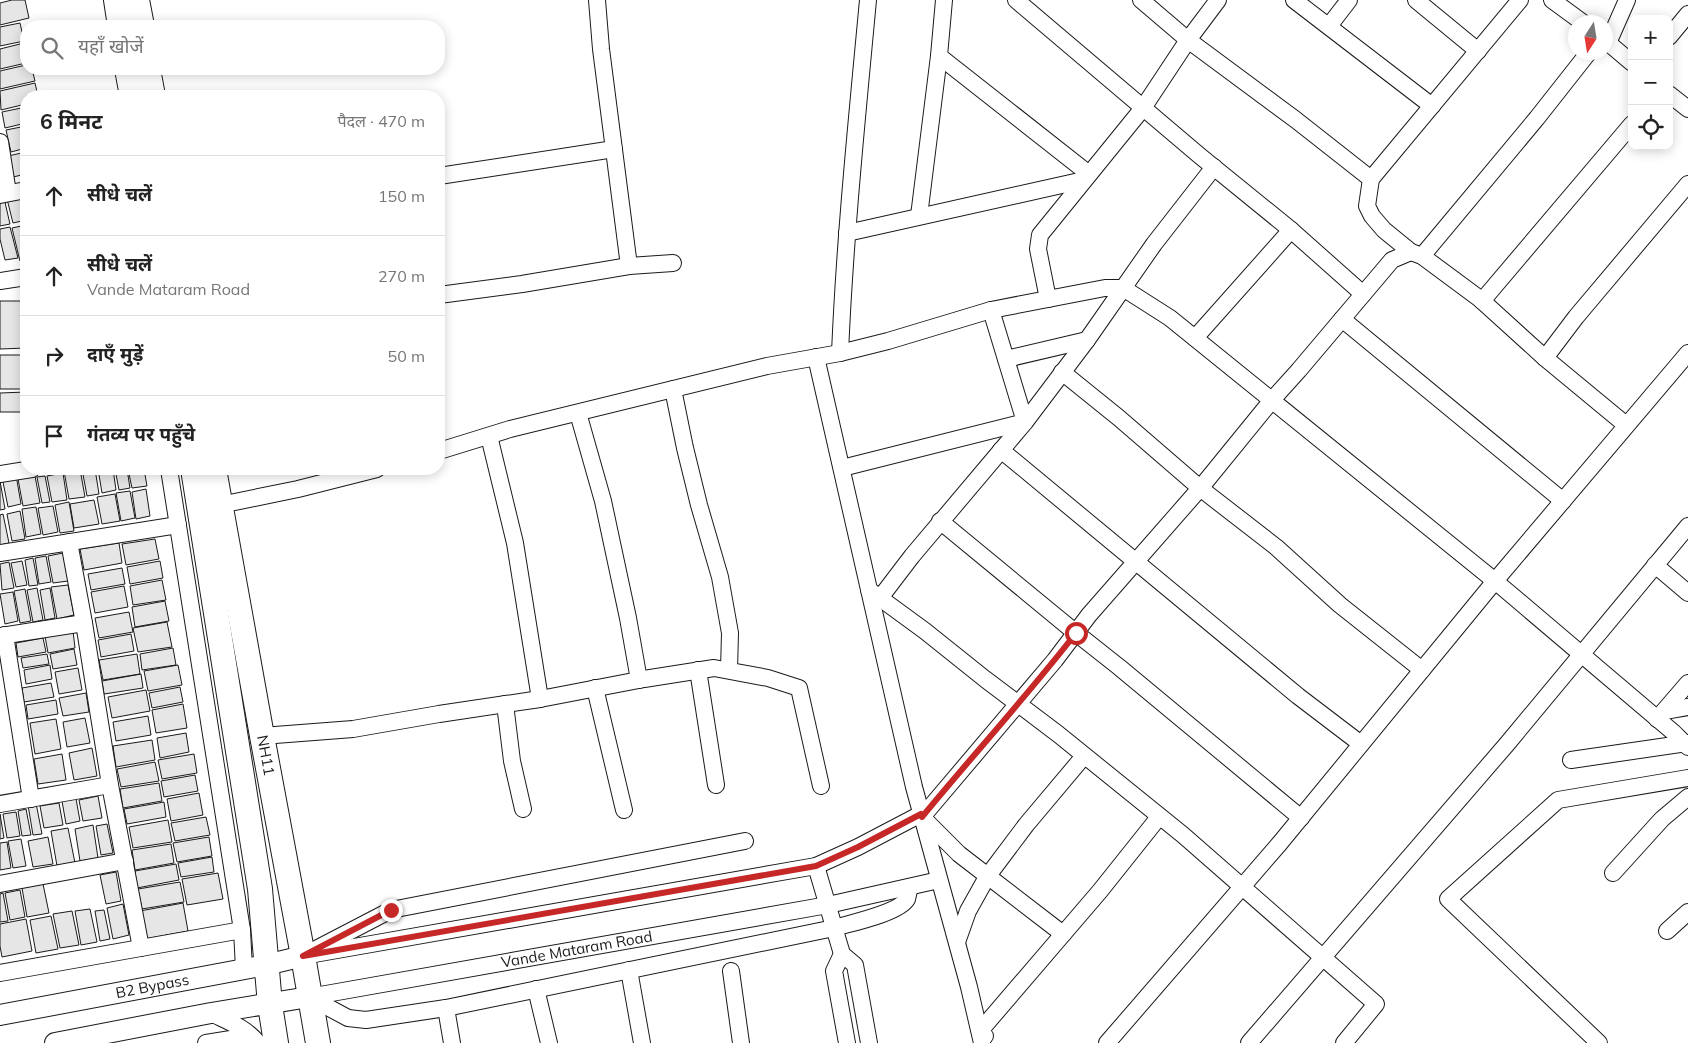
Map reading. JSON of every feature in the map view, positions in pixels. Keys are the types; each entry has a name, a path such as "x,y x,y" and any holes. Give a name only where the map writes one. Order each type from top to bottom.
{"highway":[{"path":"116,0 119,20"},
{"path":"137,0 141,20"},
{"path":"128,75 131,90"},
{"path":"149,75 152,90"},
{"path":"195,475 260,889 255,967 270,1004 276,1043"},
{"name":"NH11","path":"215,475 318,1043"}],"main road":[{"name":"B2 Bypass","path":"0,1016 303,956"},
{"path":"55,1043 309,997"}],"street":[{"path":"597,0 601,49 629,266"},
{"path":"840,353 847,233 868,0"},
{"path":"919,216 944,0"},
{"path":"1016,0 1291,230 1363,294"},
{"path":"1141,0 1188,40 1296,120 1370,179"},
{"path":"1048,299 1038,249 1040,235 1143,108 1188,40 1218,0"},
{"path":"1294,0 1432,106"},
{"path":"1328,26 1349,0"},
{"path":"1416,0 1478,51"},
{"path":"1520,0 1370,179 1367,206 1372,216 1384,230 1482,301 1545,358 1626,425"},
{"path":"1552,0 1572,15"},
{"path":"1613,29 1627,0"},
{"path":"1673,32 1688,14"},
{"path":"1613,47 1628,60"},
{"path":"939,56 1086,177"},
{"path":"303,956 816,866 922,816 1018,705 1090,615 1392,260 1416,254 1538,118 1583,60"},
{"path":"1673,97 1688,110"},
{"path":"1482,301 1628,129"},
{"path":"0,142 4,194 20,191"},
{"path":"445,175 614,149"},
{"path":"875,594 912,556 1025,422 1087,340 1154,244 1214,167"},
{"path":"847,233 1086,177"},
{"path":"1545,358 1576,316 1688,184"},
{"path":"1195,338 1291,230"},
{"path":"445,294 522,284 629,266 673,263"},
{"path":"0,281 20,278"},
{"path":"445,449 578,413 767,366 840,353 888,341 991,310 1105,288 1123,288 1170,318 1272,400 1495,581 1581,654 1661,715 1687,744"},
{"path":"991,310 1025,422"},
{"path":"1342,319 1563,501"},
{"path":"1006,359 1087,340"},
{"path":"1107,1043 1242,887 1495,581 1688,353"},
{"path":"816,357 842,468 875,594 922,816 981,1037 992,1043"},
{"path":"1062,372 1200,488 1276,547 1340,604 1422,670"},
{"path":"673,389 699,505 720,577 730,633 729,670"},
{"path":"578,413 603,501 639,680"},
{"path":"842,468 1025,422"},
{"path":"489,436 515,543 540,699"},
{"path":"1001,450 1298,696 1361,744"},
{"path":"0,474 20,471"},
{"path":"170,475 242,930 255,967"},
{"path":"220,505 298,489 353,475"},
{"path":"940,521 1300,818"},
{"path":"0,553 178,525"},
{"path":"1249,1043 1507,744 1688,526"},
{"path":"69,542 110,785 141,948"},
{"path":"1655,565 1688,593"},
{"path":"875,594 925,631 1159,816 1376,1004 1344,1043"},
{"path":"31,799 3,635 84,623"},
{"path":"262,736 353,729 540,699 714,668 768,678 799,688 820,786"},
{"path":"698,670 716,785"},
{"path":"1661,715 1688,684"},
{"path":"595,688 624,810"},
{"path":"505,704 512,761 523,809"},
{"path":"1661,715 1688,707"},
{"path":"1571,760 1687,744"},
{"path":"957,942 968,911 987,876 1026,825 1084,756"},
{"path":"1600,1043 1448,899 1558,800 1688,778"},
{"path":"0,804 110,785"},
{"path":"1613,873 1662,819 1688,797"},
{"path":"922,816 959,854 1063,934"},
{"path":"981,1037 1063,934 1100,892 1159,816"},
{"path":"303,956 391,910 745,841"},
{"path":"0,884 125,861"},
{"path":"816,866 842,954 855,965 869,1043"},
{"name":"Vande Mataram Road","path":"309,997 828,906 939,880"},
{"path":"309,997 348,1018 366,1020 446,1008 834,928 872,918 896,908 906,899 910,887"},
{"path":"1667,931 1688,912"},
{"path":"0,973 242,930"},
{"path":"842,954 834,970 847,1043"},
{"path":"628,970 642,1043"},
{"path":"731,971 741,1043"},
{"path":"536,989 549,1043"},
{"path":"446,1008 452,1043"},
{"path":"211,1014 241,1027 258,1043"},
{"path":"206,1043 231,1039 251,1043"}],"building":[{"path":"12,0 25,0 29,18 0,25 0,3"},
{"path":"20,23 20,42 0,46 0,27"},
{"path":"20,44 20,64 0,69 0,49"},
{"path":"20,66 20,75 34,75 35,81 0,89 0,71"},
{"path":"35,83 37,90 20,90 20,105 1,110 0,91"},
{"path":"20,108 20,124 5,128 2,112"},
{"path":"20,127 20,150 11,152 6,130"},
{"path":"20,153 20,175 13,177 8,156"},
{"path":"20,196 20,221 13,223 7,199"},
{"path":"4,198 10,224 0,226 0,199"},
{"path":"20,226 20,261 12,228"},
{"path":"10,227 18,258 5,260 0,239 0,229"},
{"path":"0,301 20,301 20,348 0,349"},
{"path":"0,355 20,355 20,389 0,389"},
{"path":"20,392 20,412 0,412 0,393"},
{"path":"16,475 21,504 8,507 2,477"},
{"path":"63,475 67,500 52,502 47,476"},
{"path":"65,475 81,475 85,497 69,499"},
{"path":"83,475 96,475 99,494 87,496"},
{"path":"99,475 114,475 116,490 102,493"},
{"path":"116,475 128,475 130,488 119,490"},
{"path":"129,475 145,475 147,486 132,488"},
{"path":"35,476 40,503 23,506 18,479"},
{"path":"45,476 50,502 42,503 37,477"},
{"path":"0,481 5,509 0,510"},
{"path":"146,489 150,516 136,519 132,492"},
{"path":"130,491 135,518 121,521 116,493"},
{"path":"115,494 120,521 102,524 97,497"},
{"path":"94,500 99,524 74,528 70,504"},
{"path":"69,502 74,531 60,533 55,505"},
{"path":"53,506 58,532 43,535 38,508"},
{"path":"36,507 41,534 26,537 22,509"},
{"path":"20,511 25,539 12,541 7,514"},
{"path":"3,514 9,543 0,545 0,515"},
{"path":"155,539 159,559 126,565 122,544"},
{"path":"119,543 122,563 84,570 80,549"},
{"path":"63,553 68,581 53,583 48,556"},
{"path":"46,556 51,582 39,584 35,558"},
{"path":"33,558 38,585 29,586 25,560"},
{"path":"22,561 27,585 16,587 11,563"},
{"path":"160,561 163,578 130,584 127,567"},
{"path":"9,562 14,588 2,590 0,564"},
{"path":"122,568 125,584 91,590 88,574"},
{"path":"162,580 166,600 133,605 130,586"},
{"path":"68,585 74,615 57,619 51,587"},
{"path":"124,586 128,607 95,613 91,592"},
{"path":"37,588 43,620 33,622 27,590"},
{"path":"50,588 55,618 45,620 40,590"},
{"path":"25,589 31,621 20,623 14,591"},
{"path":"13,592 18,621 5,624 0,594"},
{"path":"165,601 169,621 135,627 132,607"},
{"path":"129,612 133,632 99,638 95,618"},
{"path":"167,622 172,647 138,652 133,628"},
{"path":"73,631 75,648 48,653 45,636"},
{"path":"131,634 134,651 101,657 98,640"},
{"path":"43,638 46,652 18,657 16,643"},
{"path":"173,648 176,665 142,670 140,654"},
{"path":"74,649 77,665 53,669 50,654"},
{"path":"47,654 49,664 23,668 21,658"},
{"path":"137,654 140,674 103,680 99,660"},
{"path":"50,665 52,679 26,684 24,670"},
{"path":"178,665 182,685 148,691 144,671"},
{"path":"78,668 82,690 59,694 55,672"},
{"path":"141,674 143,688 104,694 102,681"},
{"path":"51,683 54,697 24,702 22,688"},
{"path":"180,687 183,702 152,708 149,693"},
{"path":"146,690 150,711 112,718 108,697"},
{"path":"86,693 89,712 63,716 59,698"},
{"path":"56,700 58,714 28,719 26,705"},
{"path":"183,704 187,728 156,733 152,710"},
{"path":"148,716 151,735 116,741 113,722"},
{"path":"85,718 90,743 67,747 63,722"},
{"path":"56,719 61,749 35,754 30,723"},
{"path":"186,733 189,752 160,758 157,738"},
{"path":"152,740 155,760 116,767 113,746"},
{"path":"92,748 97,776 74,780 69,753"},
{"path":"62,754 66,780 38,784 34,759"},
{"path":"194,754 197,773 162,779 158,760"},
{"path":"155,762 159,781 121,787 117,769"},
{"path":"195,775 198,791 164,797 161,781"},
{"path":"159,783 162,801 123,808 120,789"},
{"path":"199,793 203,815 171,821 167,799"},
{"path":"98,796 102,818 83,821 79,800"},
{"path":"76,799 80,821 66,824 62,801"},
{"path":"164,802 166,817 127,824 124,809"},
{"path":"36,803 42,834 33,835 28,805"},
{"path":"59,803 63,825 44,828 40,806"},
{"path":"26,809 31,835 22,836 18,811"},
{"path":"16,812 20,836 7,838 3,814"},
{"path":"0,814 4,838 0,839"},
{"path":"206,817 210,835 175,841 171,823"},
{"path":"168,820 172,842 133,848 129,827"},
{"path":"107,824 113,853 101,855 96,826"},
{"path":"93,825 98,858 80,861 75,829"},
{"path":"68,828 75,863 57,866 51,831"},
{"path":"48,837 53,864 33,867 28,841"},
{"path":"209,837 212,856 177,862 173,843"},
{"path":"21,839 26,866 13,868 8,841"},
{"path":"7,842 11,868 0,870 0,843"},
{"path":"171,844 174,863 135,870 132,850"},
{"path":"212,857 214,872 181,877 178,863"},
{"path":"176,864 179,880 137,888 135,871"},
{"path":"116,872 121,901 106,904 100,875"},
{"path":"218,873 223,899 187,905 182,879"},
{"path":"180,882 184,902 142,909 138,889"},
{"path":"43,884 49,913 27,917 22,888"},
{"path":"20,890 25,917 10,920 5,893"},
{"path":"3,893 8,921 0,922 0,894"},
{"path":"183,903 188,931 145,939 140,911"},
{"path":"123,904 129,935 113,939 107,908"},
{"path":"90,909 97,942 81,945 75,911"},
{"path":"104,910 110,939 100,941 95,911"},
{"path":"72,911 79,945 60,948 53,914"},
{"path":"51,916 58,949 36,953 30,920"},
{"path":"26,919 32,951 2,957 0,924"}],"route":[{"path":"391,910 303,956 816,866 858,847 921,814 922,817 1018,705 1076,633"}]}
